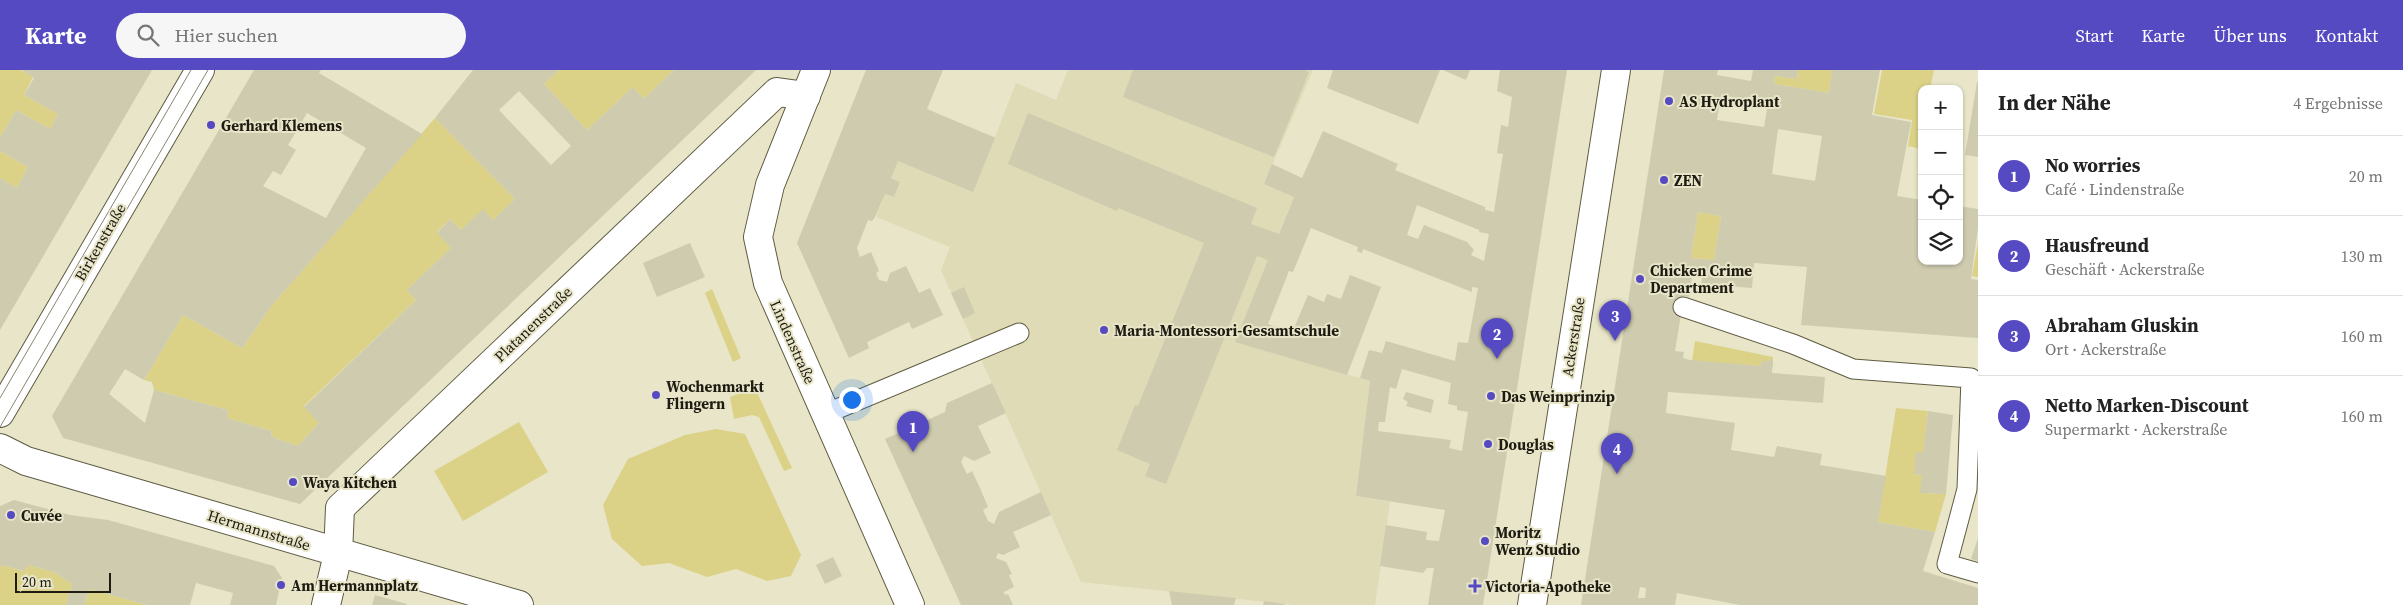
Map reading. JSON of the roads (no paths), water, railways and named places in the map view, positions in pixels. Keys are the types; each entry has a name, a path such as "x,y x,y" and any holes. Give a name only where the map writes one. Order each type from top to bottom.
{"street":[{"name":"Birkenstraße","path":"0,413 200,70"},
{"name":"Lindenstraße","path":"816,70 770,185 758,237 768,283 910,605"},
{"name":"Ackerstraße","path":"1532,605 1616,70"},
{"name":"Platanenstraße","path":"326,605 338,554 340,508 777,92 806,96"},
{"name":"Hermannstraße","path":"0,448 26,461 338,554 519,605"}],"lane":[{"path":"1683,307 1793,344 1853,369 1971,378 1967,489 1947,564 1978,573"},
{"path":"825,414 1019,332"}],"tram line":[{"path":"0,398 191,70"},
{"path":"0,427 208,70"}],"place":[{"name":"AS Hydroplant","path":"1669,101"},
{"name":"Gerhard Klemens","path":"211,125"},
{"name":"ZEN","path":"1664,180"},
{"name":"Chicken Crime Department","path":"1640,279"},
{"name":"Maria-Montessori-Gesamtschule","path":"1104,330"},
{"name":"Abraham Gluskin","path":"1615,341"},
{"name":"Hausfreund","path":"1497,359"},
{"name":"Wochenmarkt Flingern","path":"656,395"},
{"name":"Das Weinprinzip","path":"1491,396"},
{"name":"Douglas","path":"1488,444"},
{"name":"No worries","path":"913,452"},
{"name":"Netto Marken-Discount","path":"1617,474"},
{"name":"Waya Kitchen","path":"293,482"},
{"name":"Cuvée","path":"11,515"},
{"name":"Moritz Wenz Studio","path":"1485,541"},
{"name":"Am Hermannplatz","path":"281,585"},
{"name":"Victoria-Apotheke","path":"1475,586"}]}
